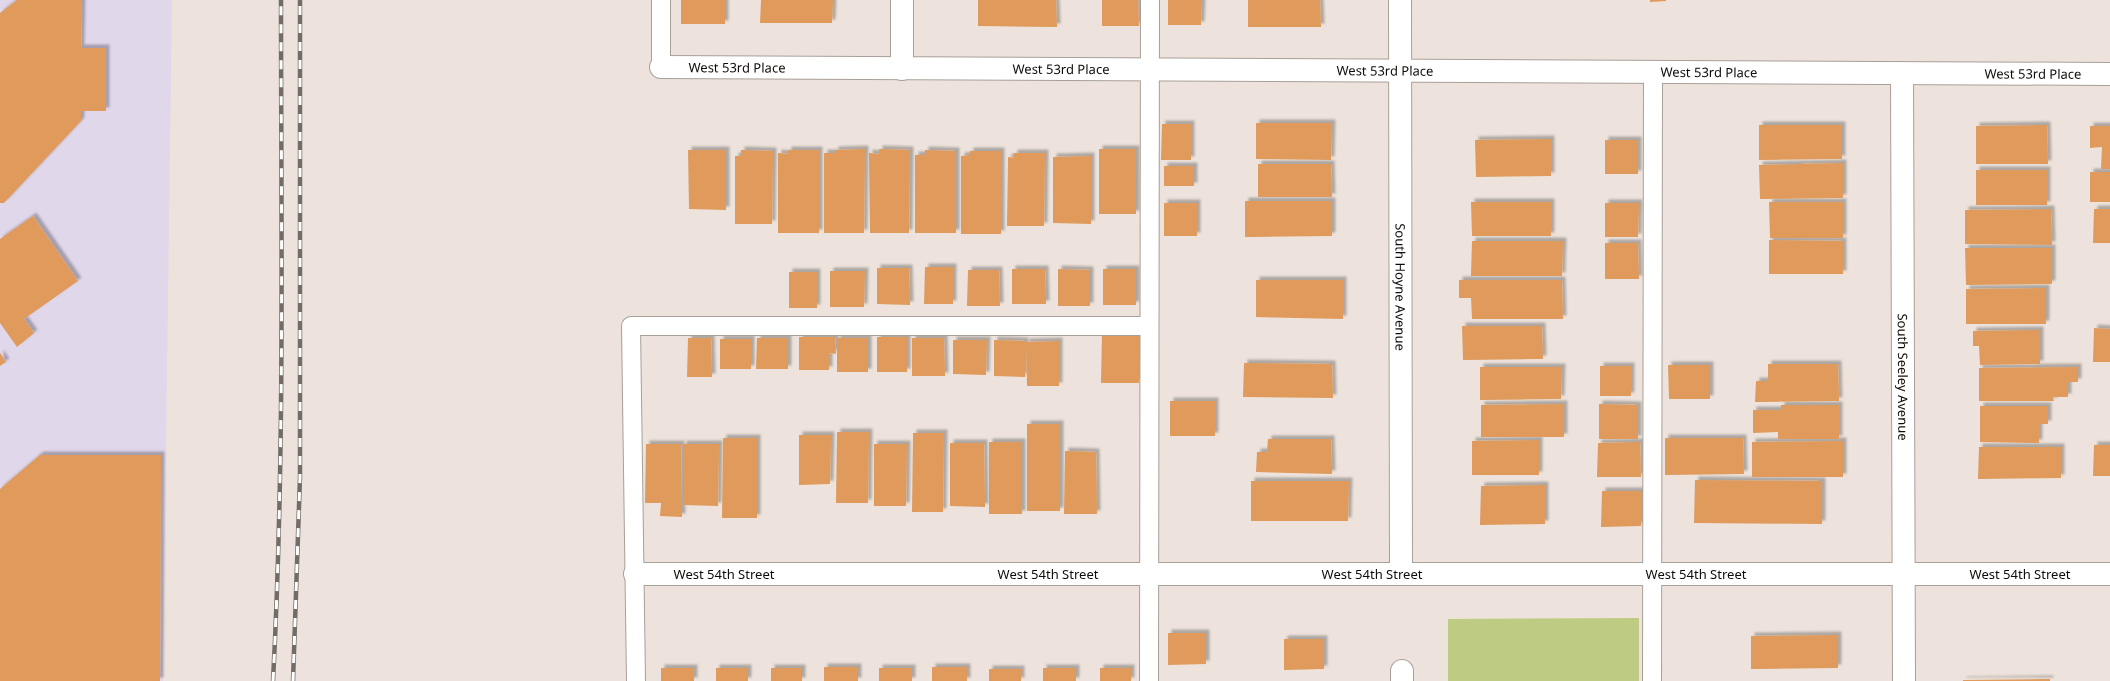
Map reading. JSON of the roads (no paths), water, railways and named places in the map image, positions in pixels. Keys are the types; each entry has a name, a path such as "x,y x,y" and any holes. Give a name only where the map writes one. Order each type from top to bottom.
{"street":[{"path":"902,0 902,69"},
{"name":"South Hoyne Avenue","path":"1400,0 1401,574"},
{"name":"West 53rd Place","path":"661,67 2110,74"},
{"name":"South Seeley Avenue","path":"1902,73 1904,681"},
{"name":"West 54th Street","path":"635,574 2110,574"}],"lane":[{"path":"661,0 661,67"},
{"path":"1149,681 1150,0"},
{"path":"1652,681 1653,72"},
{"path":"636,681 631,326 1149,326"}],"railway":[{"path":"273,681 277,596 281,426 281,0"},
{"path":"293,681 300,477 300,0"}]}
